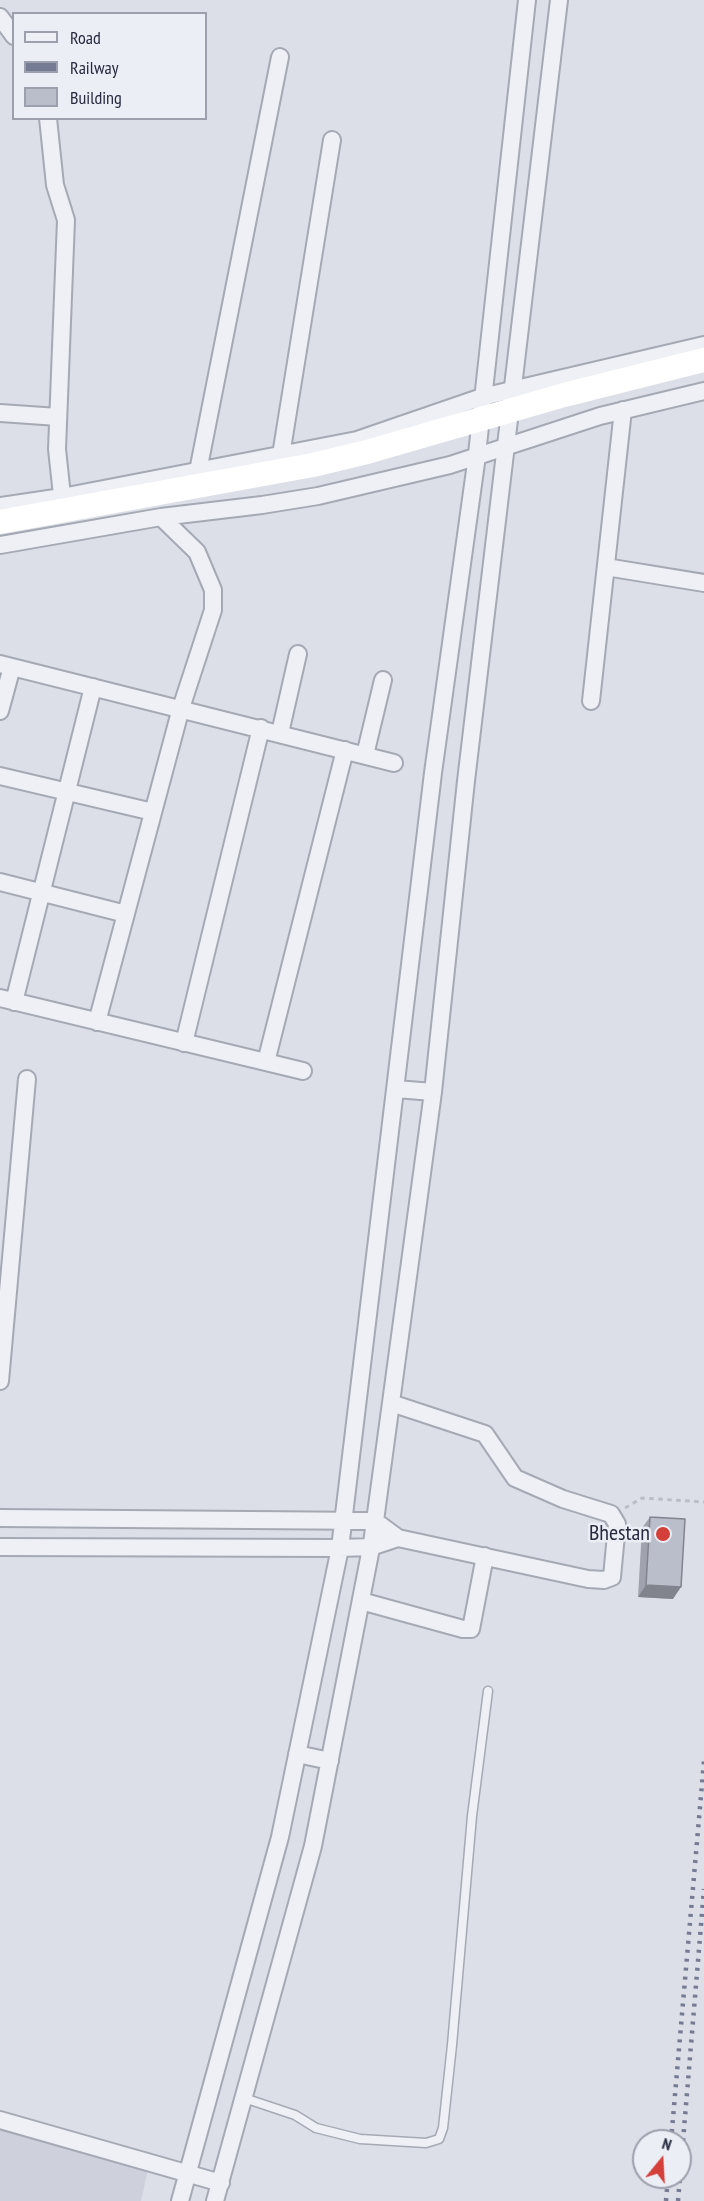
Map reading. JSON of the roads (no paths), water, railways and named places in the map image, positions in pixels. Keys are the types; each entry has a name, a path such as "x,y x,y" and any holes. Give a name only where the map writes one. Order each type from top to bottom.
{"street":[{"path":"180,2201 280,1837 340,1548 433,773 477,456 527,0"},
{"path":"215,2201 314,1846 371,1547 434,1092 466,781 559,0"},
{"path":"0,17 12,33"},
{"path":"198,471 280,57"},
{"path":"48,120 55,185 66,220 57,449 67,533"},
{"path":"281,455 332,140"},
{"path":"0,506 357,440 482,397 704,345"},
{"path":"0,522 313,465 367,452 564,395 704,360"},
{"path":"0,537 371,466 567,409 704,375"},
{"path":"0,545 161,517 318,496 450,465 623,410 704,391"},
{"path":"591,701 623,410"},
{"path":"0,413 58,417"},
{"path":"97,1022 181,708 213,610 213,590 197,552 161,517"},
{"path":"606,567 704,583"},
{"path":"280,733 298,654"},
{"path":"0,711 6,666 394,763"},
{"path":"365,755 383,680"},
{"path":"93,687 42,892 7,1000 303,1071"},
{"path":"184,1043 261,728"},
{"path":"266,1062 345,750"},
{"path":"0,776 153,812"},
{"path":"0,882 126,914"},
{"path":"0,1381 7,1213 27,1079"},
{"path":"396,1089 434,1092"},
{"path":"0,1518 375,1521 398,1538 604,1581 612,1577 615,1570 616,1524 614,1519 604,1511 563,1499 515,1478 485,1434 391,1403"},
{"path":"0,1547 340,1548 371,1547 398,1538"},
{"path":"361,1601 471,1629 485,1556"},
{"path":"297,1754 330,1761"},
{"path":"0,2120 221,2183"}],"lane":[{"path":"244,2098 295,2115 315,2128 360,2139 416,2143 439,2139 443,2128 453,2045 472,1816 489,1691"}],"railway":[{"path":"672,2129 704,1761"},
{"path":"684,2129 704,1889"},
{"path":"666,2201 667,2189"},
{"path":"678,2201 679,2189"}],"place":[{"name":"Bhestan","path":"663,1534"}]}
